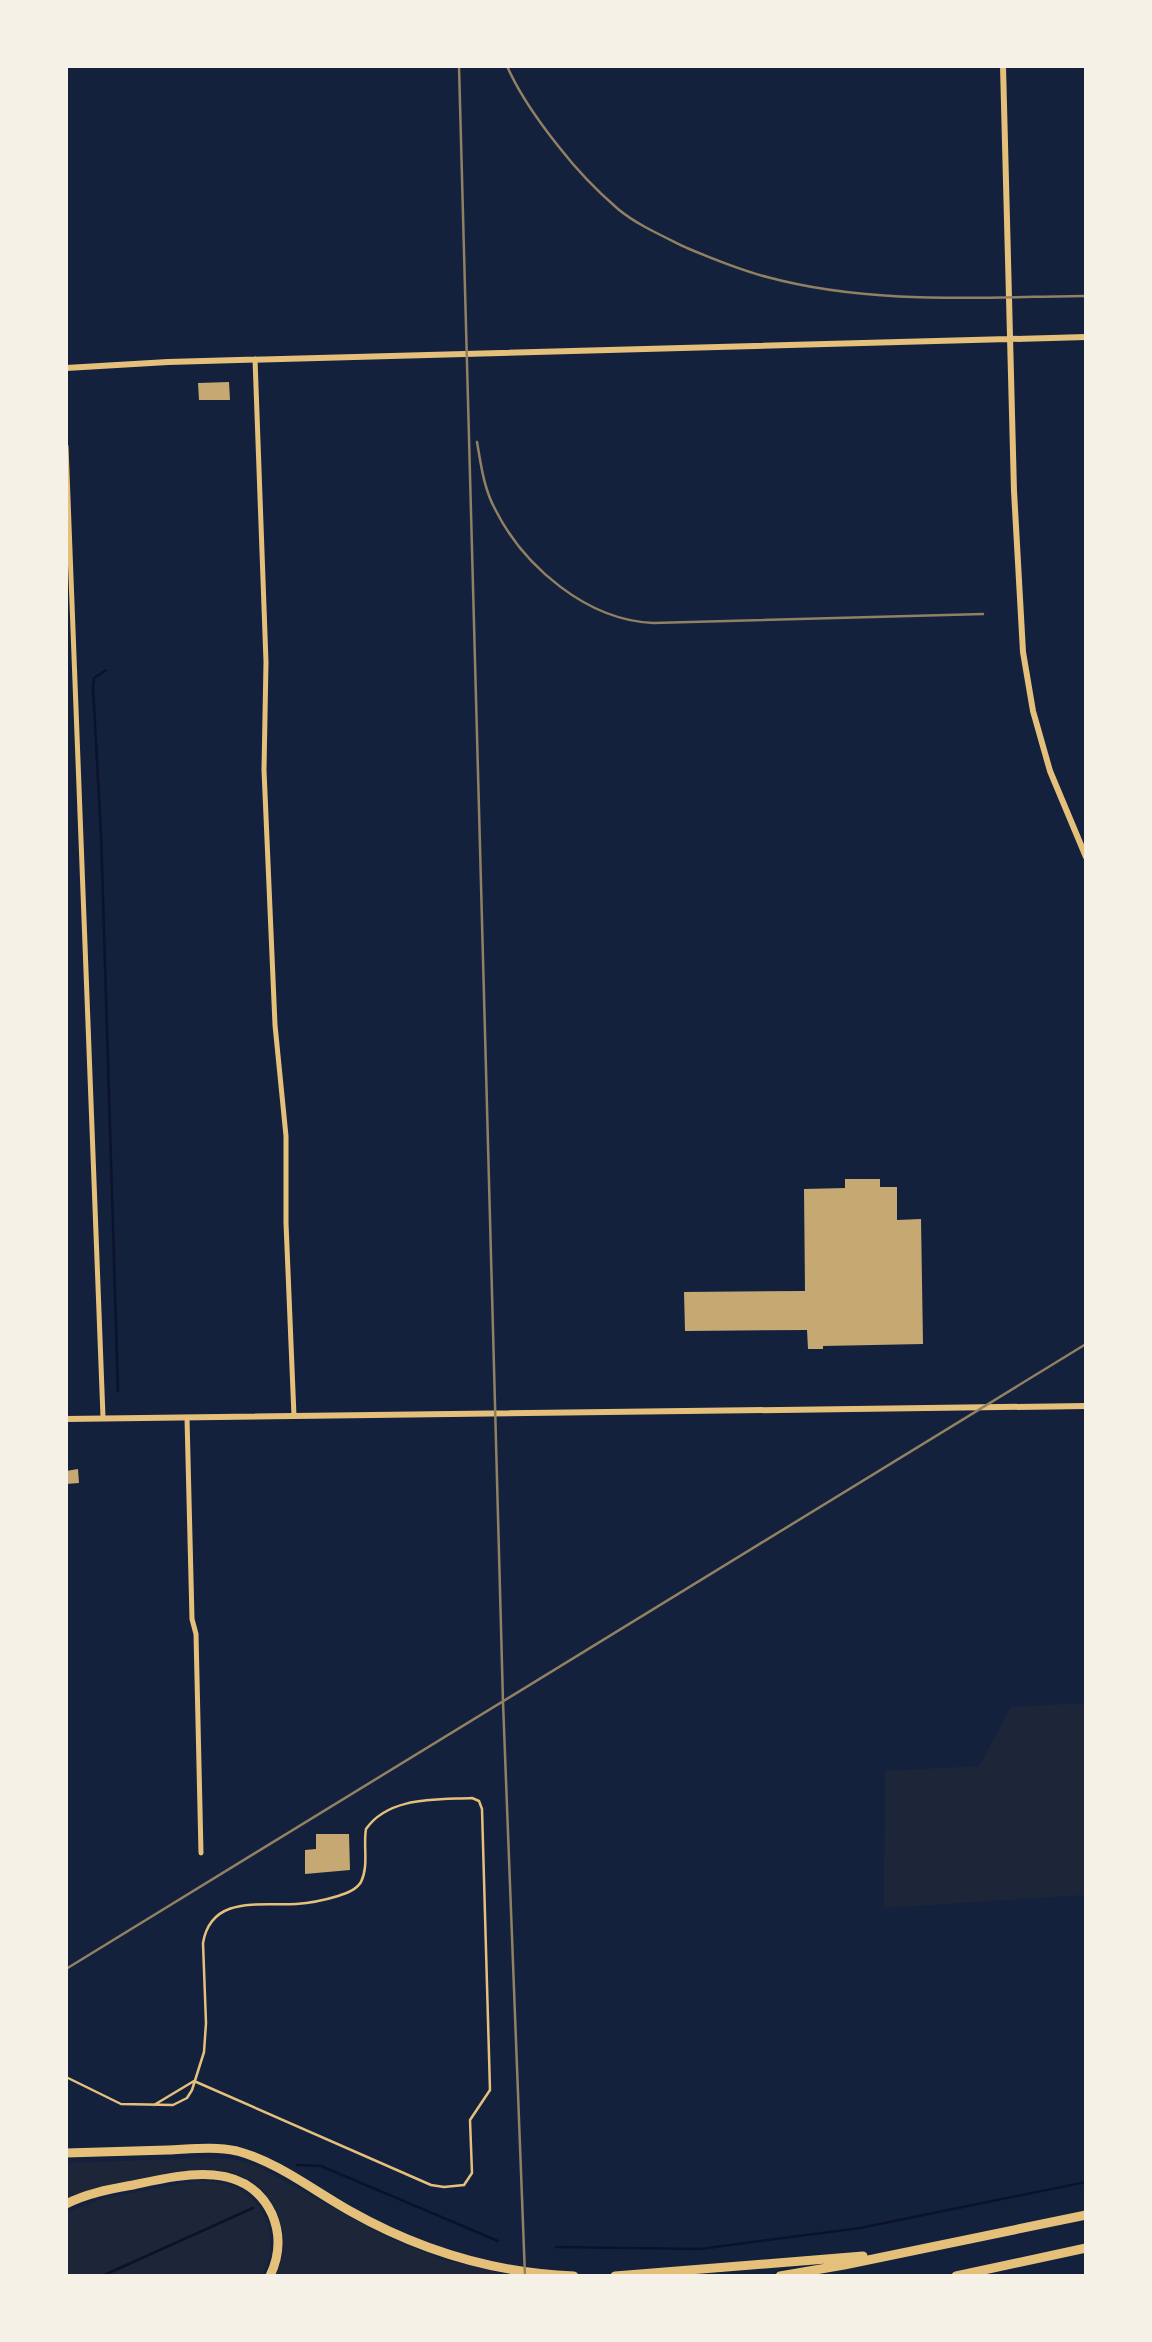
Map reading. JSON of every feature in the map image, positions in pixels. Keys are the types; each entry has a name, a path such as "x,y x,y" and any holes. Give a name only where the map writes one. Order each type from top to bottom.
{"highway":[{"path":"66,2153 208,2148 239,2152 275,2167 383,2229 438,2251 497,2267 574,2276"},
{"path":"66,2203 86,2195 178,2175 208,2174 232,2178 255,2191 274,2219 278,2250 270,2276"},
{"path":"780,2276 1086,2215"},
{"path":"956,2276 1086,2248"},
{"path":"615,2276 903,2253"}],"street":[{"path":"1003,66 1009,340 1018,591 1023,652 1033,711 1050,771 1086,857"},
{"path":"66,368 255,359 1086,337"},
{"path":"255,359 266,662 264,769 275,1025 286,1136 286,1223 294,1416"},
{"path":"66,446 103,1361 103,1418"},
{"path":"66,1419 1086,1406"},
{"path":"187,1418 201,1853"}],"lane":[{"path":"66,2077 121,2104 181,2103 192,2090 194,2081 202,2063 205,2040 203,1943 205,1933 216,1917 232,1907 242,1905 299,1904 346,1893 356,1888 361,1881 365,1864 366,1829 376,1818 403,1804 472,1798 479,1801 482,1809 490,2090 470,2120 472,2173 464,2185 431,2185 194,2081"},
{"path":"154,2105 194,2081"}],"shaded area":[{"path":"1085,1703 1085,1895 884,1908 885,1771 979,1766 1011,1707"},
{"path":"234,2159 259,2167 388,2238 441,2259 497,2272 498,2275 276,2275 283,2244 277,2213 266,2194 252,2181 217,2170 159,2175 102,2187 67,2198 67,2163"},
{"path":"194,2181 233,2186 245,2193 263,2212 268,2224 270,2250 262,2275 67,2275 67,2212 105,2198"}],"building":[{"path":"229,382 230,400 199,400 198,383"},
{"path":"845,1179 880,1179 880,1187 897,1187 897,1220 921,1219 923,1344 823,1346 823,1349 808,1349 807,1330 685,1331 684,1292 805,1291 804,1189 845,1188"},
{"path":"78,1469 79,1483 66,1484 66,1471"},
{"path":"316,1834 349,1834 350,1870 305,1874 305,1850 316,1849"}],"waterway":[{"path":"106,670 94,678 93,688 101,833 118,1391"},
{"path":"297,2165 321,2166 498,2241"},
{"path":"556,2247 700,2249 860,2228 1086,2182"},
{"path":"102,2276 253,2208"}],"railway":[{"path":"459,66 503,1702 525,2276"},
{"path":"507,66 544,128 579,171 610,202 642,225 717,260 767,277 806,286 885,296 1086,296"},
{"path":"477,442 483,477 491,501 507,530 523,551 560,587 582,601 628,620 653,623 983,614"},
{"path":"66,1969 1086,1344"}]}
